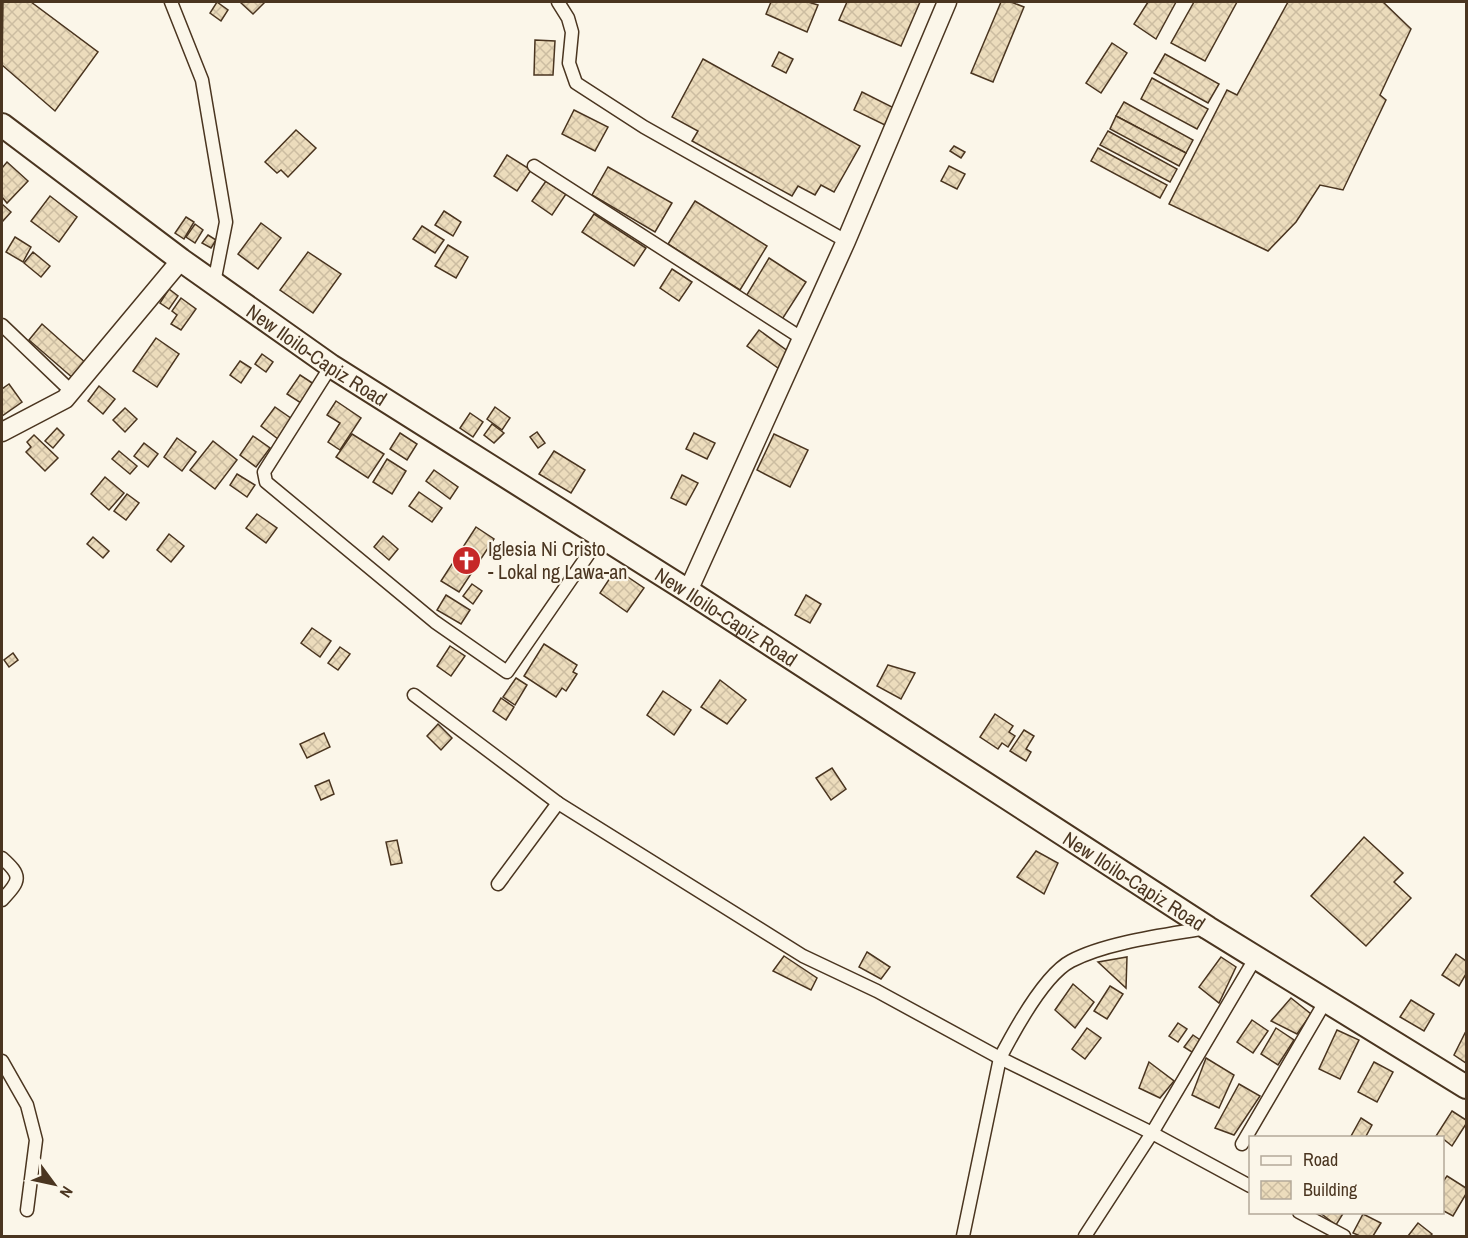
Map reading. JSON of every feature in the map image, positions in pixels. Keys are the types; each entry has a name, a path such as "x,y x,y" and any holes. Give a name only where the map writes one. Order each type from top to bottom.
{"highway":[{"name":"New Iloilo-Capiz Road","path":"2,125 181,260 332,366 688,591 1324,1002 1467,1087"}],"main road":[{"path":"688,591 846,241 946,2"},
{"path":"2,432 65,399 181,260"}],"street":[{"path":"171,2 202,80 226,222 214,283"},
{"path":"558,2 568,18 572,32 569,63 576,83 644,127 846,241"},
{"path":"534,166 802,339"},
{"path":"2,325 72,392"},
{"path":"332,366 264,472 266,482 435,622 507,672 601,536"},
{"path":"414,695 558,803 803,956 877,991 1000,1058 1152,1133 1249,1185"},
{"path":"498,884 558,803"},
{"path":"2,858 16,871 17,877 14,887 2,900"},
{"path":"963,1236 1000,1058 1051,979 1070,962 1149,938 1208,928"},
{"path":"1085,1236 1152,1133 1256,957"},
{"path":"1242,1144 1324,1002"},
{"path":"2,1061 27,1105 36,1140 27,1210"},
{"path":"1303,1214 1344,1236"}],"building":[{"path":"3,2 31,2 98,52 55,111 2,65"},
{"path":"217,2 228,10 221,21 210,13"},
{"path":"240,2 265,2 253,14"},
{"path":"771,2 808,2 818,5 807,32 766,14"},
{"path":"847,2 920,2 901,46 839,20"},
{"path":"1001,2 1011,2 1024,7 993,82 971,73"},
{"path":"1148,2 1176,2 1156,39 1134,24"},
{"path":"1194,2 1237,2 1205,61 1171,43"},
{"path":"1288,2 1383,2 1411,29 1380,95 1386,100 1343,190 1320,185 1296,222 1268,251 1169,204 1227,90 1237,95"},
{"path":"535,40 555,41 553,75 534,75"},
{"path":"1112,43 1127,53 1101,93 1086,83"},
{"path":"779,52 793,59 786,73 772,66"},
{"path":"1165,54 1219,84 1208,103 1154,73"},
{"path":"703,59 860,146 834,192 821,185 815,195 798,186 792,196 692,141 698,131 672,117"},
{"path":"1152,78 1208,109 1197,129 1141,99"},
{"path":"862,92 898,110 889,127 854,110"},
{"path":"1124,102 1193,140 1186,153 1116,116"},
{"path":"574,110 608,127 595,151 562,134"},
{"path":"1116,116 1186,153 1179,166 1110,129"},
{"path":"296,130 316,148 288,177 281,170 277,173 265,162"},
{"path":"1108,131 1177,169 1170,182 1100,145"},
{"path":"954,146 965,152 961,158 950,151"},
{"path":"1098,148 1167,185 1160,198 1091,161"},
{"path":"507,155 531,170 517,191 494,176"},
{"path":"7,162 28,181 7,203 2,197 2,168"},
{"path":"949,166 965,174 957,189 941,181"},
{"path":"608,167 672,203 655,232 592,195"},
{"path":"546,181 566,194 552,215 532,201"},
{"path":"50,196 77,217 59,242 31,221"},
{"path":"695,201 767,246 740,290 668,244"},
{"path":"2,204 11,212 2,222"},
{"path":"444,211 461,222 453,236 435,225"},
{"path":"594,214 646,248 634,266 582,232"},
{"path":"186,217 194,222 184,239 175,233"},
{"path":"261,223 281,238 258,269 238,254"},
{"path":"195,224 203,230 195,243 186,237"},
{"path":"422,226 444,240 435,253 413,239"},
{"path":"208,235 216,240 211,248 202,243"},
{"path":"15,237 31,247 23,262 6,252"},
{"path":"448,245 468,257 456,278 435,266"},
{"path":"33,252 50,266 41,277 24,263"},
{"path":"308,252 341,274 313,313 280,290"},
{"path":"769,258 806,282 781,321 745,298"},
{"path":"672,269 692,282 679,301 660,288"},
{"path":"169,289 178,296 169,309 160,303"},
{"path":"181,298 196,309 181,330 171,324 177,315 172,311"},
{"path":"42,324 87,364 74,379 29,340"},
{"path":"759,330 789,352 778,368 747,346"},
{"path":"156,338 179,354 157,387 133,371"},
{"path":"262,354 273,362 266,372 255,364"},
{"path":"240,361 251,368 241,383 230,375"},
{"path":"300,375 317,386 304,405 287,394"},
{"path":"9,384 22,402 2,416 2,389"},
{"path":"99,386 115,399 103,414 88,401"},
{"path":"336,401 361,418 340,450 328,442 340,423 327,415"},
{"path":"275,407 292,419 278,439 261,426"},
{"path":"495,407 510,418 502,430 487,419"},
{"path":"125,408 137,419 125,432 113,420"},
{"path":"470,413 483,422 473,437 460,428"},
{"path":"492,424 504,433 494,443 484,435"},
{"path":"57,428 64,435 53,448 45,441"},
{"path":"537,432 545,443 538,448 530,437"},
{"path":"400,433 417,444 407,460 390,449"},
{"path":"694,433 715,443 707,459 686,449"},
{"path":"352,434 384,454 368,478 336,457"},
{"path":"774,434 808,450 790,487 757,470"},
{"path":"34,435 58,458 45,471 26,452 31,447 27,442"},
{"path":"253,436 270,448 256,467 240,455"},
{"path":"177,438 196,452 182,471 164,457"},
{"path":"213,441 237,460 215,489 190,470"},
{"path":"144,443 158,454 148,467 134,456"},
{"path":"119,451 137,466 130,474 112,459"},
{"path":"554,451 585,470 571,493 539,474"},
{"path":"387,459 406,471 392,494 373,482"},
{"path":"434,470 458,487 450,499 426,481"},
{"path":"237,474 255,485 247,497 230,485"},
{"path":"682,475 698,483 686,505 671,498"},
{"path":"105,477 124,493 109,510 91,494"},
{"path":"419,492 442,508 432,522 409,506"},
{"path":"127,494 139,503 126,520 114,511"},
{"path":"257,514 277,528 266,543 246,528"},
{"name":"Iglesia Ni Cristo - Lokal ng Lawa-an","path":"476,527 494,539 459,592 441,581"},
{"path":"169,534 184,546 171,562 157,550"},
{"path":"383,536 398,549 389,560 374,547"},
{"path":"93,537 109,551 103,558 87,544"},
{"path":"616,569 644,588 627,612 600,593"},
{"path":"472,584 482,591 473,604 463,596"},
{"path":"446,595 470,610 461,624 437,610"},
{"path":"806,595 821,604 810,623 795,615"},
{"path":"312,628 331,641 320,657 301,643"},
{"path":"544,644 577,665 573,672 577,674 566,691 562,688 556,697 524,676"},
{"path":"450,646 465,656 451,676 437,666"},
{"path":"340,647 350,654 338,670 328,663"},
{"path":"13,653 18,660 9,667 4,660"},
{"path":"888,665 915,673 901,699 877,686"},
{"path":"516,678 527,685 515,705 503,697"},
{"path":"720,680 746,700 727,724 701,707"},
{"path":"663,691 691,710 674,735 647,715"},
{"path":"501,698 514,707 506,720 493,711"},
{"path":"995,714 1013,726 1009,732 1015,736 1008,747 1002,743 998,749 980,737"},
{"path":"438,724 452,738 441,750 427,736"},
{"path":"1024,730 1034,736 1026,749 1031,752 1026,761 1010,751"},
{"path":"324,733 330,747 307,758 300,744"},
{"path":"832,768 846,789 831,800 816,778"},
{"path":"329,780 334,794 321,800 315,786"},
{"path":"1364,837 1403,873 1394,882 1411,898 1366,946 1311,896"},
{"path":"397,840 402,863 391,865 386,842"},
{"path":"1036,851 1058,863 1044,894 1017,877"},
{"path":"867,952 890,967 881,979 859,967"},
{"path":"1456,954 1466,961 1466,974 1459,986 1442,975"},
{"path":"784,956 817,978 811,990 773,971"},
{"path":"1127,957 1126,988 1098,962"},
{"path":"1221,957 1236,967 1219,1003 1199,987"},
{"path":"1073,984 1094,1002 1075,1028 1055,1010"},
{"path":"1110,986 1123,994 1107,1019 1094,1011"},
{"path":"1291,998 1311,1014 1297,1034 1271,1021"},
{"path":"1411,1000 1434,1014 1424,1031 1400,1017"},
{"path":"1252,1020 1268,1031 1253,1053 1237,1042"},
{"path":"1178,1023 1187,1029 1178,1042 1169,1036"},
{"path":"1087,1028 1101,1038 1085,1059 1072,1049"},
{"path":"1276,1028 1294,1040 1278,1065 1261,1054"},
{"path":"1337,1030 1359,1040 1340,1079 1319,1069"},
{"path":"1466,1034 1466,1063 1454,1055"},
{"path":"1193,1035 1203,1042 1195,1054 1184,1047"},
{"path":"1206,1058 1234,1075 1219,1108 1192,1095"},
{"path":"1149,1062 1174,1081 1160,1098 1139,1088"},
{"path":"1374,1062 1393,1072 1377,1102 1358,1092"},
{"path":"1239,1084 1260,1096 1234,1135 1215,1128"},
{"path":"1452,1111 1466,1120 1466,1124 1452,1146 1444,1140 1444,1136 1436,1136"},
{"path":"1361,1118 1372,1125 1366,1136 1351,1136"},
{"path":"1447,1176 1466,1188 1466,1194 1453,1216 1444,1211 1444,1180"},
{"path":"1322,1214 1343,1214 1336,1225"},
{"path":"1363,1214 1381,1223 1373,1236 1360,1236 1353,1233"},
{"path":"1418,1223 1432,1234 1430,1236 1408,1236"}],"place":[{"name":"Iglesia Ni Cristo - Lokal ng Lawa-an","path":"467,560"}]}
